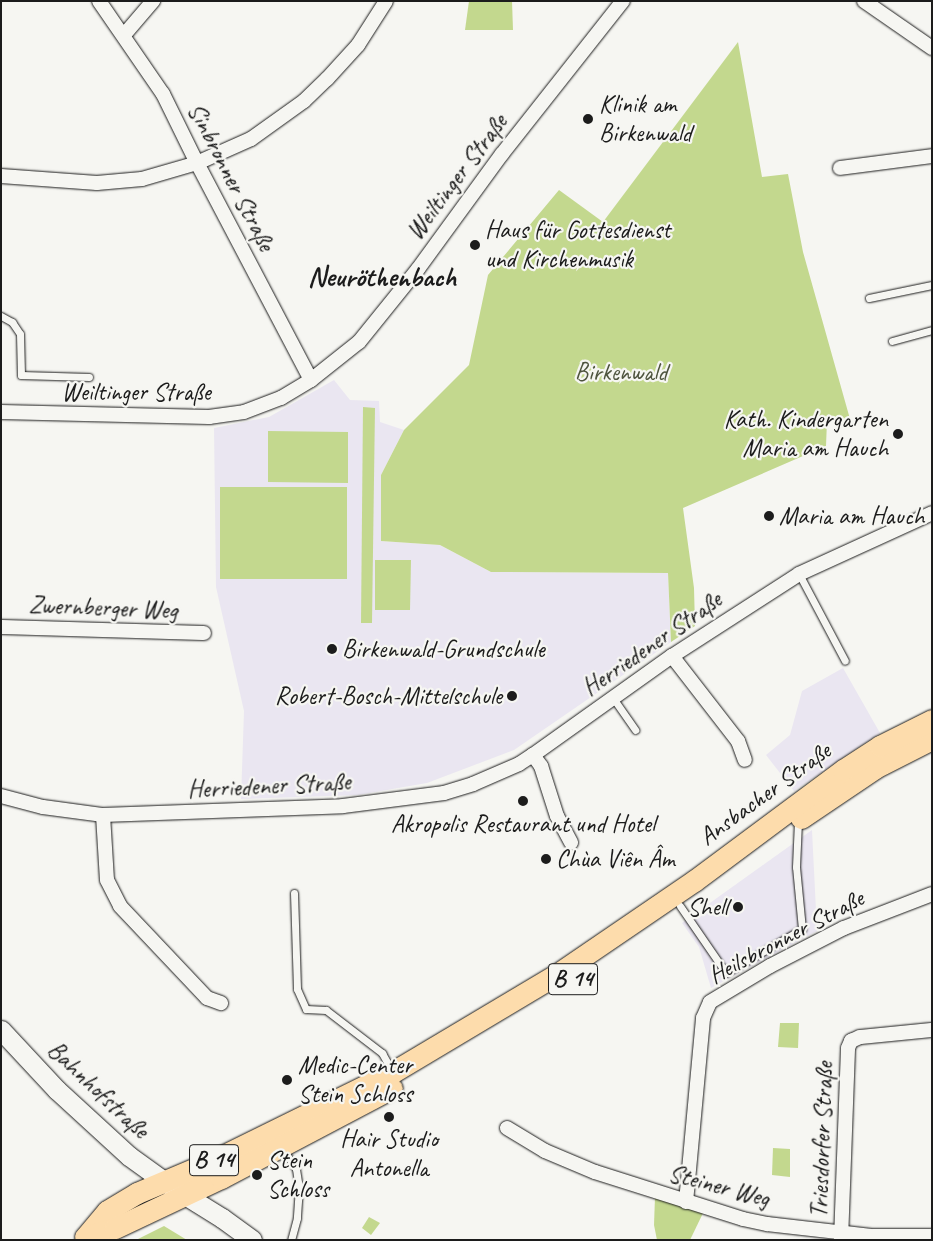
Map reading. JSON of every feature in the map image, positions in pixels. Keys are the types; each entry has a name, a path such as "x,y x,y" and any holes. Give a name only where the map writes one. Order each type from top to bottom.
{"main road":[{"name":"Ansbacher Straße","path":"165,1182 208,1163 393,1072 561,971 694,881 843,770 880,746 932,720"},
{"name":"Ansbacher Straße","path":"184,1195 282,1147 472,1042 559,988 680,906 798,820 868,773 932,739"},
{"name":"Bahnhofstraße","path":"1,1030 69,1101 129,1156 252,1240"},
{"name":"B 14","path":"84,1238 107,1211 137,1193 165,1182"},
{"name":"B 14","path":"84,1238 115,1228 184,1195"}],"street":[{"name":"Sinbronner Straße","path":"98,1 124,35 163,94 197,163 311,380"},
{"path":"124,35 152,1"},
{"path":"1,176 98,183 142,179 197,163 251,139 304,101 358,45 386,1"},
{"name":"Weiltinger Straße","path":"1,412 209,417 244,412 280,398 311,380 359,342 418,269 502,154 623,1"},
{"path":"864,1 932,48"},
{"path":"840,168 932,156"},
{"name":"Herriedener Straße","path":"1,796 43,807 103,815 337,806 444,793 473,784 519,764 672,656 799,574 931,515"},
{"name":"Zwernberger Weg","path":"1,628 204,634"},
{"path":"672,656 738,741 745,760"},
{"path":"533,755 541,766 558,816 571,842"},
{"path":"103,815 108,880 120,906 207,998 221,1003"},
{"name":"Heilsbronner Straße","path":"686,1202 703,1018 710,1002 770,966 844,928 932,894"},
{"name":"Triesdorfer Straße","path":"841,1236 848,1048 852,1042 860,1037 932,1030"},
{"name":"Steiner Weg","path":"507,1128 546,1150 595,1172 686,1202 766,1224 841,1236 932,1236"}],"lane":[{"path":"869,298 932,285"},
{"path":"1,316 12,322 20,334 21,375 89,377"},
{"path":"892,341 932,330"},
{"path":"799,574 845,661"},
{"path":"613,698 635,730"},
{"path":"680,906 726,973 802,929 796,867 798,820"},
{"path":"294,893 297,989 306,1009 326,1010 382,1053 393,1072"},
{"path":"282,1147 296,1170 299,1187 297,1218 291,1240"}],"shaded area":[{"name":"Birkenwald-Grundschule","path":"334,380 350,400 379,401 380,422 404,430 381,475 381,541 440,545 491,572 668,573 671,642 514,750 427,783 358,795 241,799 244,711 216,587 214,428 269,417"},
{"path":"843,668 880,733 794,791 766,755 790,735 802,691"},
{"path":"812,830 817,931 711,988 699,947 682,923"}],"green space":[{"path":"469,1 512,1 513,30 465,30"},
{"name":"Birkenwald","path":"738,42 762,177 788,174 803,252 850,419 827,421 826,446 683,508 694,588 695,626 671,642 668,573 491,572 440,545 381,541 381,475 404,430 469,365 488,275 559,190 603,222"},
{"path":"363,407 375,408 372,623 361,623"},
{"path":"268,431 348,432 348,483 268,482"},
{"path":"220,487 347,487 347,579 220,579"},
{"path":"375,560 411,560 410,610 375,610"},
{"path":"780,1023 799,1023 798,1048 778,1047"},
{"path":"773,1148 790,1149 790,1177 772,1175"},
{"path":"655,1197 704,1211 690,1240 657,1240 654,1225"},
{"path":"369,1217 380,1223 371,1235 362,1228"},
{"path":"164,1226 187,1240 136,1240"}],"place":[{"name":"Klinik am Birkenwald","path":"588,119"},
{"name":"Haus für Gottesdienst und Kirchenmusik","path":"475,245"},
{"name":"Kath. Kindergarten Maria am Hauch","path":"898,434"},
{"name":"Maria am Hauch","path":"769,516"},
{"name":"Birkenwald-Grundschule","path":"332,649"},
{"name":"Robert-Bosch-Mittelschule","path":"512,696"},
{"name":"Akropolis Restaurant und Hotel","path":"523,801"},
{"name":"Chùa Viên Âm","path":"546,859"},
{"name":"Shell","path":"738,907"},
{"name":"Medic-Center Stein Schloss","path":"287,1080"},
{"name":"Hair Studio Antonella","path":"389,1117"},
{"name":"Stein Schloss","path":"257,1175"}],"district":[{"name":"Neuröthenbach","path":"382,277"}]}
